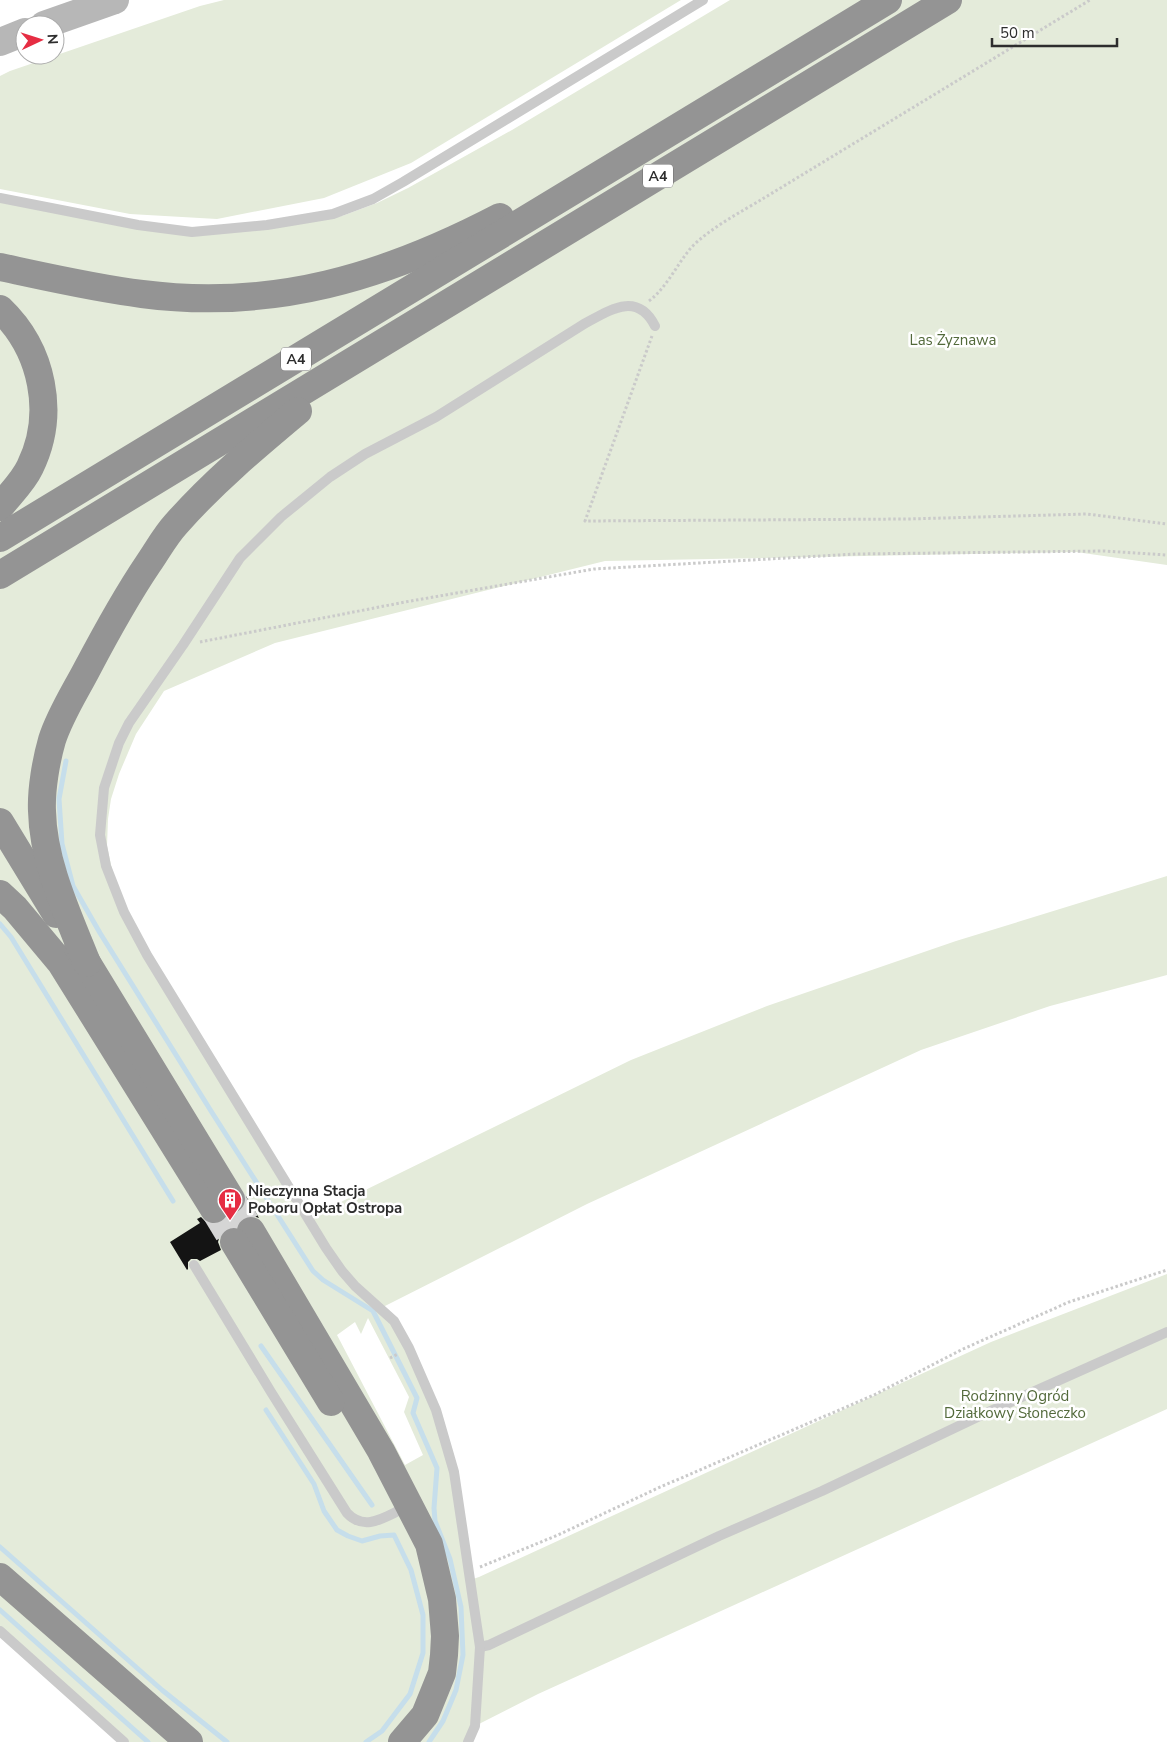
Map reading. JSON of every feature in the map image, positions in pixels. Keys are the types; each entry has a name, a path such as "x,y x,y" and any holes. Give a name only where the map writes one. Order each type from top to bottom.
{"highway":[{"name":"A4","path":"0,538 888,0"},
{"name":"A4","path":"0,575 948,0"},
{"path":"0,267 103,288 162,296 208,299 241,298 296,292 346,280 400,263 507,213 592,180"},
{"path":"0,310 9,318 23,337 40,378 43,399 43,424 37,450 29,469 0,507"},
{"path":"74,963 46,851 41,808 43,786 52,741 63,714 132,588 174,526 199,498 244,456 368,352"},
{"path":"0,822 74,963 222,1204"},
{"path":"0,852 43,922 74,963"},
{"path":"0,894 74,963"},
{"path":"402,1742 424,1715 442,1673 445,1636 440,1586 429,1544 399,1484 329,1361 242,1236 292,1338 379,1478 420,1554 440,1586"},
{"path":"0,1577 189,1742"}],"main road":[{"path":"65,18 115,0"},
{"path":"0,42 15,36"}],"lane":[{"path":"0,198 138,225 192,232 266,225 333,214 374,199 703,0"},
{"path":"468,1742 475,1726 480,1647 454,1472 436,1410 409,1348 394,1321 355,1286 326,1248 147,955 124,912 108,873 100,835 101,807 104,788 112,762 129,722 183,645 240,558 281,517 330,477 365,454 436,417 584,324 626,306 639,308 650,315 655,326"},
{"path":"194,1265 347,1513 358,1522 368,1523 378,1521 398,1511"},
{"path":"480,1647 489,1645 719,1536 822,1491 986,1413 1167,1332"},
{"path":"0,1631 124,1742"}],"path":[{"path":"639,308 658,294 691,248 725,221 1090,0"},
{"path":"655,326 586,521 908,519 1087,514 1167,524"},
{"path":"183,645 404,602 594,569 856,554 1104,551 1167,555"},
{"path":"469,1572 558,1535 658,1488 874,1395 963,1349 1069,1302 1167,1270"},
{"path":"390,1358 394,1356"}],"green space":[{"path":"224,0 681,0 411,163 324,198 217,219 130,214 0,189 0,76 28,65 65,65 65,52 200,6"},
{"path":"730,0 1167,0 1167,565 1076,552 605,561 275,643 164,691 136,734 119,774 111,799 108,819 107,846 124,912 308,1218 631,1060 767,1006 956,941 1167,876 1167,975 1050,1006 921,1050 587,1204 381,1308 409,1348 454,1472 470,1580 991,1342 1167,1274 1167,1409 538,1694 475,1726 468,1742 124,1742 0,1631 0,195 181,232 306,223 342,216 377,203 408,188 512,130","holes":["368,1318 409,1397 404,1412 423,1455 405,1465 337,1335 355,1322 361,1334"]}],"building":[{"path":"246,1196 259,1218 251,1215 244,1217 236,1227 226,1229 220,1235 218,1242 221,1250 200,1261 191,1259 188,1262 187,1270 170,1242 200,1223 197,1219 201,1217 207,1223 215,1225 223,1222 228,1214 239,1213 245,1206"}],"waterway":[{"path":"66,761 59,799 62,844 73,886 100,933 313,1271 323,1280 373,1311 417,1398 413,1413 437,1468 435,1521 450,1559 461,1607 463,1655 456,1690 443,1721 429,1742"},
{"path":"0,924 11,937 173,1201"},
{"path":"261,1346 372,1505"},
{"path":"266,1410 314,1484 324,1511 337,1530 362,1541 380,1536 394,1535 411,1570 423,1615 423,1653 410,1694 382,1731 366,1742"},
{"path":"0,1547 162,1690 227,1742"},
{"path":"0,1610 148,1742"}],"tunnel":[{"path":"231,1199 251,1231"},
{"path":"214,1209 234,1242"}],"place":[{"name":"Nieczynna Stacja Poboru Opłat Ostropa","path":"230,1221"}],"park label":[{"name":"Las Żyznawa","path":"953,340"},
{"name":"Rodzinny Ogród Działkowy Słoneczko","path":"1015,1404"}]}
